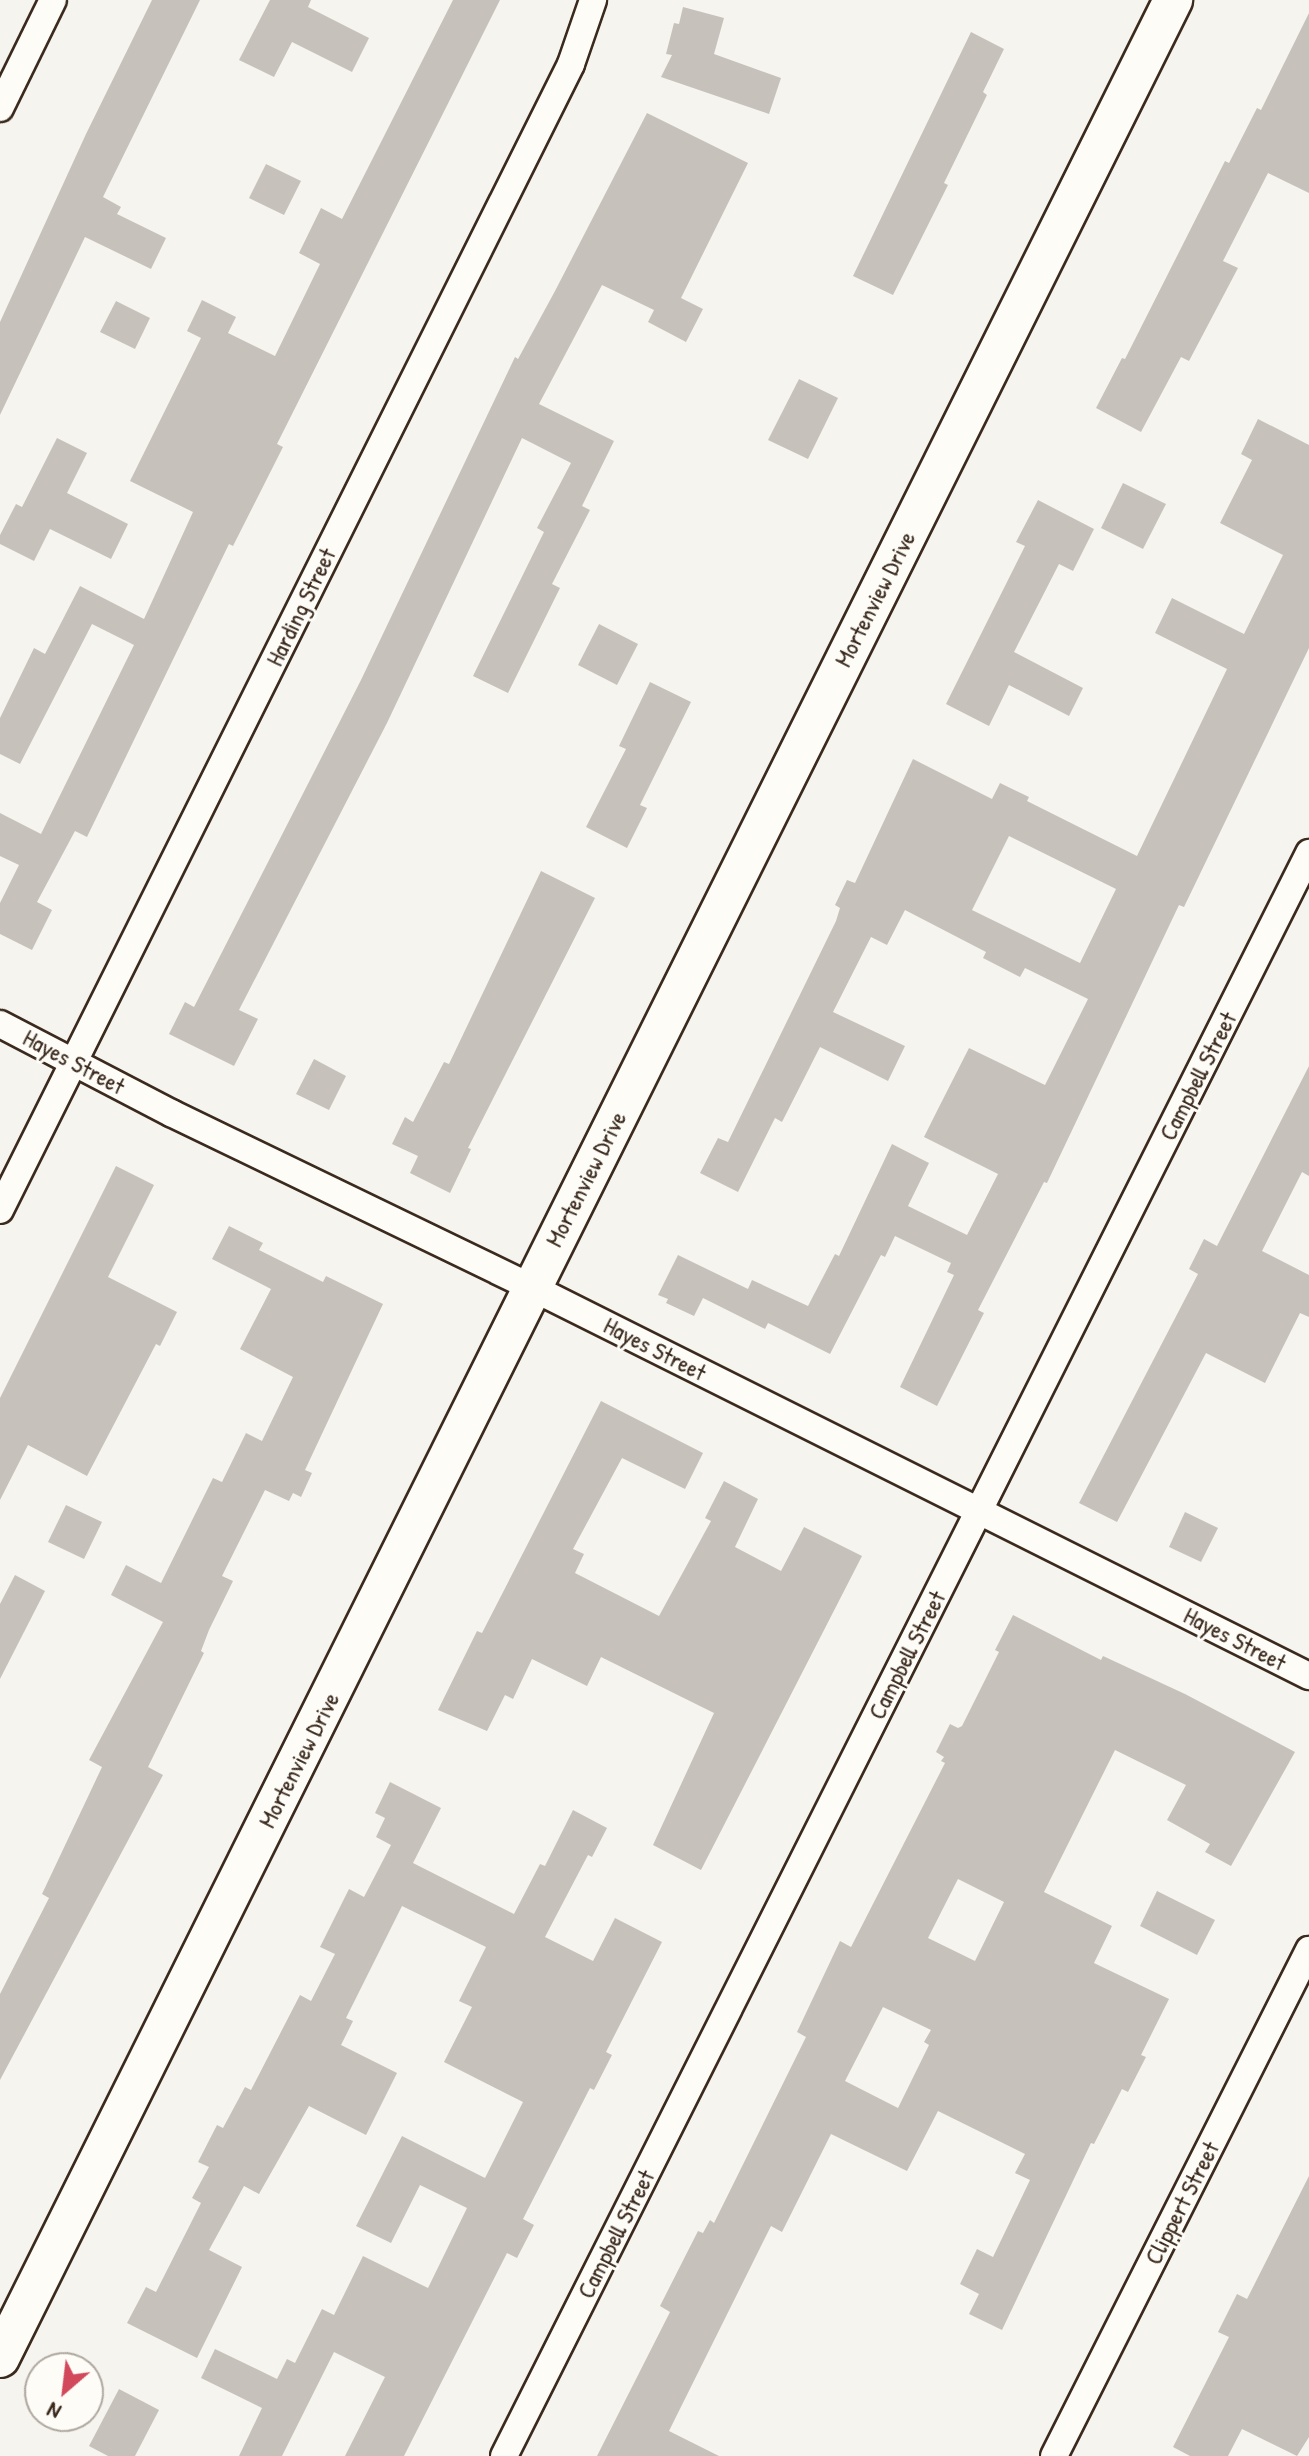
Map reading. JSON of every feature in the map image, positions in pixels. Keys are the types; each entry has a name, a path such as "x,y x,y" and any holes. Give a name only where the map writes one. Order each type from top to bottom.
{"street":[{"path":"0,108 53,0"},
{"name":"Harding Street","path":"0,1210 571,64 593,0"},
{"name":"Mortenview Drive","path":"0,2358 1173,0"},
{"name":"Campbell Street","path":"504,2456 1309,853"},
{"name":"Hayes Street","path":"0,1024 75,1060 171,1113 531,1287 1309,1676"},
{"name":"Clippert Street","path":"1054,2456 1309,1950"}],"building":[{"path":"152,0 200,0 103,197 121,207 117,214 166,238 151,269 85,237 0,415 0,322 86,134"},
{"path":"270,0 311,0 308,7 369,38 352,72 292,42 274,77 239,60"},
{"path":"453,0 500,0 277,444 283,447 233,546 229,544 87,837 75,831 37,902 52,910 32,950 0,934 0,903 19,865 0,856 0,813 41,834 134,645 92,624 20,764 0,754 0,718 34,648 45,654 80,586 144,619 193,512 130,481 201,338 187,331 202,300 236,317 228,333 275,356 320,264 299,253 321,208 342,219"},
{"path":"683,7 724,18 714,54 781,78 769,114 661,77 672,55 666,54 674,23 679,24"},
{"path":"1309,13 1309,193 1268,173 1223,261 1238,268 1189,361 1181,357 1141,432 1096,408 1122,358 1125,359 1225,161 1229,163 1257,108 1261,110"},
{"path":"971,32 1004,49 983,92 987,95 944,183 948,185 893,295 853,276"},
{"path":"647,113 748,163 681,298 703,309 686,342 648,322 654,310 602,285 539,404 614,441 582,506 590,510 552,584 560,588 508,693 473,676 544,532 537,528 571,463 522,438 387,723 239,1010 258,1019 234,1066 169,1034 185,1002 194,1007 361,680 515,357 518,359 555,291"},
{"path":"266,164 301,181 284,215 249,198"},
{"path":"116,301 150,318 135,349 100,332"},
{"path":"799,379 838,398 808,459 768,440"},
{"path":"1258,419 1309,445 1309,648 1184,907 1179,905 1047,1183 1044,1182 978,1310 984,1313 937,1406 900,1387 954,1275 947,1272 951,1263 895,1236 885,1257 881,1255 830,1354 768,1323 765,1329 703,1298 694,1316 666,1303 668,1299 658,1295 678,1255 748,1289 752,1280 808,1306 835,1254 839,1256 892,1144 929,1163 908,1206 967,1235 998,1174 924,1137 969,1048 1045,1085 1088,999 1025,968 1020,977 983,958 986,952 905,910 887,945 871,937 833,1012 905,1046 888,1081 820,1047 782,1122 775,1118 738,1192 700,1173 718,1138 728,1142 836,921 840,908 835,905 847,880 855,883 913,759 992,799 1000,783 1029,797 1027,801 1137,856 1227,669 1155,633 1172,598 1244,634 1283,555 1220,523 1252,460 1241,454","holes":["1009,836 1116,889 1080,963 972,910"]},
{"path":"57,438 87,453 67,493 128,524 111,559 50,529 34,561 0,544 0,535 16,504 22,507"},
{"path":"1123,483 1166,504 1143,549 1101,528"},
{"path":"1038,500 1094,529 1073,571 1059,564 1014,652 1083,688 1069,716 1009,685 989,726 946,704 1025,546 1016,542"},
{"path":"599,624 638,644 617,685 578,665"},
{"path":"650,682 691,702 640,805 647,808 627,848 586,827 626,749 619,746"},
{"path":"541,871 595,898 468,1148 471,1149 450,1193 410,1173 418,1156 392,1144 405,1117 413,1122 444,1062 449,1064"},
{"path":"314,1059 346,1076 329,1110 296,1094"},
{"path":"1309,1066 1309,1176 1302,1172 1262,1251 1309,1275 1309,1317 1300,1313 1265,1383 1206,1353 1117,1522 1079,1503 1198,1274 1189,1269 1204,1239 1217,1246"},
{"path":"116,1166 154,1185 108,1277 177,1312 160,1346 156,1344 87,1476 28,1445 0,1500 0,1398"},
{"path":"229,1226 263,1243 259,1250 323,1282 326,1276 383,1304 305,1470 312,1473 301,1497 293,1493 289,1501 265,1490 222,1576 233,1581 209,1630 201,1651 204,1653 148,1767 163,1775 0,2080 0,1994 49,1898 42,1894 102,1767 89,1760 163,1622 111,1595 126,1565 161,1583 213,1478 222,1482 246,1433 262,1441 293,1377 240,1349 271,1289 212,1259"},
{"path":"601,1401 703,1453 685,1489 622,1458 573,1549 584,1554 575,1573 659,1616 711,1521 705,1518 724,1481 758,1499 735,1547 781,1571 804,1527 862,1556 701,1870 653,1845 714,1713 601,1657 587,1686 532,1659 513,1699 505,1695 487,1731 438,1710 477,1631 482,1633"},
{"path":"66,1505 102,1522 84,1559 48,1542"},
{"path":"1185,1512 1218,1528 1201,1562 1169,1547"},
{"path":"15,1575 45,1591 0,1679 0,1604"},
{"path":"1013,1615 1101,1660 1103,1656 1185,1694 1295,1752 1231,1866 1205,1852 1210,1844 1167,1820 1186,1785 1115,1750 1044,1892 1112,1926 1094,1963 1169,1999 1141,2055 1146,2057 1128,2092 1122,2089 1094,2144 1091,2143 1002,2330 969,2314 979,2294 960,2284 977,2249 993,2257 1030,2180 1015,2173 1025,2154 938,2111 907,2171 831,2134 782,2232 771,2226 669,2431 719,2456 597,2456 670,2312 660,2306 698,2231 703,2233 710,2220 714,2223 806,2037 797,2032 840,1941 851,1947 945,1763 941,1761 944,1757 936,1752 950,1724 958,1728 962,1726 999,1652 995,1650","holes":["958,1879 1004,1902 975,1961 928,1938","883,2007 931,2030 924,2042 929,2045 898,2108 845,2081"]},
{"path":"390,1782 441,1808 413,1863 514,1914 540,1864 545,1866 573,1810 607,1828 592,1857 588,1855 545,1937 593,1961 615,1918 662,1942 606,2052 612,2055 594,2090 590,2088 523,2219 534,2225 517,2258 507,2253 404,2456 345,2456 385,2377 334,2352 282,2456 239,2456 262,2408 201,2378 215,2349 277,2379 287,2359 295,2363 322,2309 334,2315 363,2256 428,2288 467,2208 420,2185 391,2243 356,2226 402,2136 485,2178 523,2102 444,2062 472,2007 459,2001 486,1947 402,1906 346,2018 353,2021 341,2045 397,2073 366,2135 309,2106 259,2194 244,2186 209,2250 242,2267 197,2358 127,2323 146,2287 156,2292 201,2203 192,2198 209,2167 198,2162 217,2125 223,2128 245,2087 251,2090 300,1995 311,2001 335,1954 320,1947 349,1889 364,1897 391,1845 376,1837 385,1818 375,1813"},
{"path":"1157,1891 1215,1920 1197,1955 1140,1926"},
{"path":"1309,2176 1309,2437 1297,2456 1242,2429 1228,2456 1190,2456 1173,2447 1229,2337 1218,2332 1237,2294 1247,2299"},
{"path":"119,2389 159,2410 135,2456 108,2456 89,2446 96,2432 104,2432 104,2418"}]}
